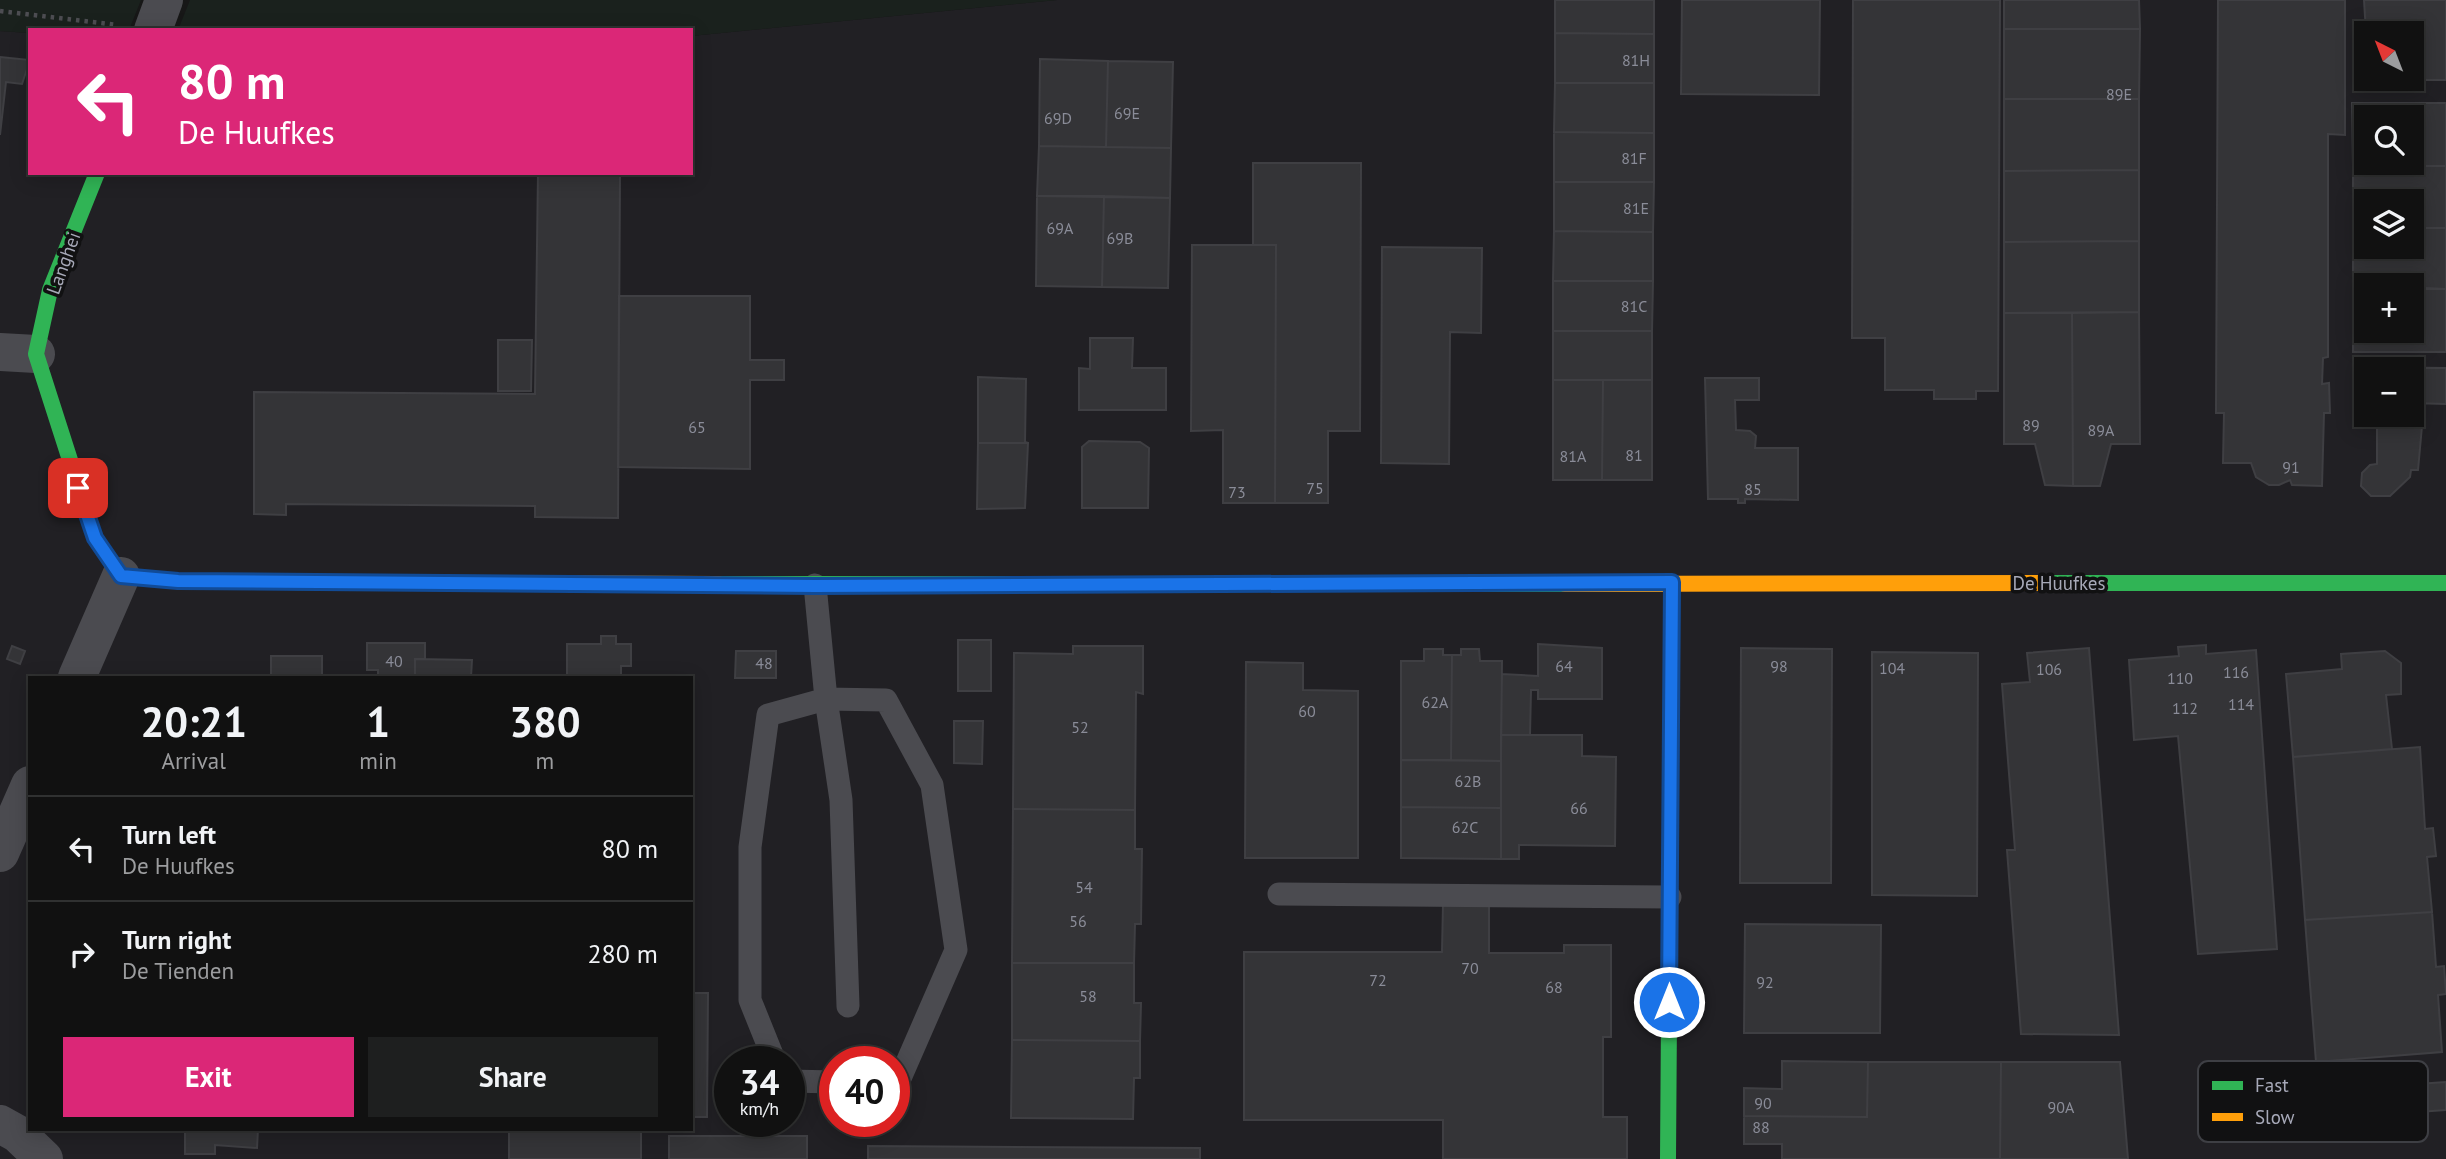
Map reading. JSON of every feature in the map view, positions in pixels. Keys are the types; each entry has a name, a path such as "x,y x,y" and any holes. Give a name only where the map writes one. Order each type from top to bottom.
{"street":[{"path":"153,28 164,0"},
{"name":"Langhei","path":"18,353 50,290 96,175"},
{"path":"18,353 95,538 121,576 77,676"},
{"name":"De Huufkes","path":"121,576 178,581 815,586 1672,582 2446,583"},
{"path":"1668,1159 1672,582"},
{"path":"0,853 28,790"},
{"path":"0,1124 18,1134 44,1159"}],"lane":[{"path":"815,586 826,699 841,800 848,1006"},
{"path":"769,1046 750,1000 750,847 768,715 826,699 886,700 932,785 956,950 910,1055"},
{"path":"1279,894 1670,897"}],"path":[{"path":"0,11 144,28"}],"shaded area":[{"path":"0,0 141,0 130,28 28,28 28,33 0,31"},
{"path":"190,0 1057,0 693,36 693,28 179,28"},
{"path":"1057,0 2446,0 2446,1159 0,1159 0,31 28,33 28,175 693,175 693,36"}],"building":[{"path":"1555,0 1654,0 1654,34 1555,33"},
{"path":"1682,0 1820,0 1819,95 1681,94"},
{"path":"1853,0 2000,0 1998,391 1976,391 1976,399 1934,399 1934,390 1885,390 1885,338 1852,338"},
{"path":"2004,0 2139,0 2140,29 2004,29"},
{"path":"2218,0 2345,0 2345,135 2328,134 2328,357 2323,358 2322,384 2329,383 2330,413 2324,413 2322,486 2292,485 2290,480 2279,485 2269,485 2256,477 2251,463 2223,463 2224,413 2216,413"},
{"path":"2364,0 2446,0 2446,80 2424,80 2424,21 2365,21"},
{"path":"2004,29 2140,29 2139,99 2004,99"},
{"path":"1555,33 1654,34 1654,83 1555,83"},
{"path":"0,57 28,60 22,84 6,82 0,135"},
{"path":"1040,59 1108,61 1106,147 1039,146"},
{"path":"1108,61 1173,62 1171,148 1106,147"},
{"path":"1555,83 1654,83 1654,133 1554,132"},
{"path":"2004,99 2139,99 2139,170 2004,171"},
{"path":"2352,103 2446,103 2446,166 2424,166 2424,105 2354,105 2354,166"},
{"path":"1554,132 1654,133 1654,182 1554,182"},
{"path":"1039,146 1171,148 1170,198 1037,196"},
{"path":"1253,163 1361,163 1360,431 1328,431 1328,503 1275,503 1276,245 1253,245"},
{"path":"2353,166 2354,175 2424,175 2424,166 2446,166 2446,228 2424,228 2424,189 2354,189 2353,228"},
{"path":"2139,170 2139,241 2004,242 2004,171"},
{"path":"538,175 620,175 618,518 535,517 535,506 286,504 286,515 254,514 254,392 535,394"},
{"path":"1554,182 1654,182 1653,232 1554,231"},
{"path":"1037,196 1104,196 1102,287 1036,286"},
{"path":"1104,196 1170,198 1168,288 1102,287"},
{"path":"2353,228 2354,259 2424,259 2424,228 2446,228 2446,289 2424,288 2424,273 2354,273 2353,289"},
{"path":"1554,231 1653,232 1653,281 1553,281"},
{"path":"2139,241 2139,312 2004,313 2004,242"},
{"path":"1192,245 1276,245 1275,503 1223,503 1223,430 1191,431"},
{"path":"1382,247 1482,248 1481,333 1450,332 1449,464 1381,463"},
{"path":"1553,281 1653,281 1652,331 1553,331"},
{"path":"2353,289 2354,343 2424,343 2424,289 2446,289 2446,352 2353,352"},
{"path":"619,296 750,296 750,360 784,360 784,380 750,380 750,469 618,467"},
{"path":"2139,312 2140,444 2111,444 2100,486 2073,486 2072,313"},
{"path":"2004,313 2072,313 2073,486 2045,485 2035,444 2004,444"},
{"path":"1553,331 1652,331 1652,380 1553,380"},
{"path":"1090,338 1133,338 1132,368 1166,368 1166,410 1079,410 1079,368 1090,369"},
{"path":"498,340 532,340 531,391 498,391"},
{"path":"2424,368 2446,368 2446,404 2424,403"},
{"path":"978,377 1026,379 1025,442 1028,443 978,443"},
{"path":"1705,378 1759,378 1759,400 1735,400 1736,430 1750,431 1756,436 1755,448 1798,448 1798,500 1745,499 1745,503 1738,503 1738,499 1708,499"},
{"path":"1553,380 1603,380 1602,480 1553,480"},
{"path":"1603,380 1652,380 1652,480 1602,480"},
{"path":"2377,427 2422,427 2418,470 2411,470 2410,477 2390,496 2371,496 2361,486 2362,473 2370,465 2377,464"},
{"path":"1089,441 1140,442 1149,448 1148,508 1082,508 1082,447"},
{"path":"978,443 1028,443 1025,508 977,509"},
{"path":"601,636 616,636 616,644 631,644 631,666 621,666 621,676 567,676 567,644 601,644"},
{"path":"958,640 991,640 991,691 958,691"},
{"path":"367,643 425,643 425,659 415,659 415,676 378,676 378,670 367,670"},
{"path":"1538,644 1602,648 1602,699 1538,699 1538,690 1531,690 1530,735 1501,735 1502,674 1538,676"},
{"path":"2206,645 2206,654 2256,650 2277,949 2198,954 2178,736 2134,740 2129,660 2179,656 2178,647"},
{"path":"12,646 25,651 20,664 7,659"},
{"path":"1073,646 1143,646 1143,694 1136,692 1135,810 1013,809 1014,653 1073,654"},
{"path":"1741,648 1832,649 1831,883 1740,883"},
{"path":"2089,648 2119,1035 2021,1034 2007,850 2015,850 2002,684 2030,682 2027,653"},
{"path":"1424,649 1443,649 1443,655 1452,655 1451,760 1401,760 1401,661 1424,661"},
{"path":"1461,649 1479,649 1480,661 1502,661 1501,761 1451,760 1452,655 1461,655"},
{"path":"736,651 776,651 776,678 735,678"},
{"path":"2385,651 2401,663 2401,694 2386,695 2392,749 2293,757 2286,674 2342,669 2341,654"},
{"path":"1872,652 1978,653 1977,896 1872,895"},
{"path":"271,656 322,656 322,676 271,676"},
{"path":"415,659 472,660 471,676 415,676"},
{"path":"1246,662 1303,663 1303,690 1358,691 1358,858 1245,858"},
{"path":"954,721 983,721 982,764 954,763"},
{"path":"1501,735 1582,735 1582,756 1616,757 1615,846 1519,845 1519,859 1501,859"},
{"path":"2420,747 2425,829 2433,828 2436,856 2427,857 2432,912 2305,920 2293,757"},
{"path":"1401,760 1501,761 1501,808 1401,807"},
{"path":"1401,807 1501,808 1501,859 1401,858"},
{"path":"1013,809 1135,810 1135,849 1142,849 1141,924 1135,924 1134,963 1012,963"},
{"path":"1443,904 1489,904 1489,953 1564,953 1564,945 1611,945 1611,1037 1603,1037 1603,1117 1627,1117 1627,1159 1443,1159 1443,1120 1244,1120 1244,952 1442,952"},
{"path":"2432,912 2436,967 2444,966 2446,994 2438,995 2442,1052 2316,1061 2305,920"},
{"path":"1745,924 1881,925 1880,1033 1744,1033"},
{"path":"1012,963 1134,963 1134,1003 1141,1003 1140,1041 1012,1040"},
{"path":"693,993 708,993 707,1117 693,1117"},
{"path":"1012,1040 1140,1041 1140,1078 1134,1078 1133,1119 1011,1118"},
{"path":"1782,1061 1868,1062 1867,1117 1744,1116 1744,1088 1782,1089"},
{"path":"1868,1062 2001,1062 2000,1159 1782,1159 1782,1144 1744,1144 1744,1116 1867,1117"},
{"path":"2001,1062 2120,1062 2128,1159 2000,1159"},
{"path":"2446,1082 2446,1110 2428,1111 2428,1083"},
{"path":"185,1131 258,1131 257,1148 215,1145 215,1154 185,1154"},
{"path":"509,1131 641,1131 641,1159 509,1159"},
{"path":"669,1136 807,1136 807,1159 669,1159"},
{"path":"868,1146 1200,1148 1200,1159 868,1159"}],"traffic: fast":[{"path":"96,175 50,290 36,354 95,538 121,576 178,581 418,583"},
{"path":"2044,583 2446,583"},
{"path":"718,584 1565,584"},
{"path":"1668,1159 1671,727"}],"traffic: slow":[{"path":"1671,727 1672,582"},
{"path":"418,583 718,584"},
{"path":"1565,584 2044,583"}],"route":[{"path":"78,488 95,538 121,576 178,581 815,586 1672,582 1669,1002"}]}
